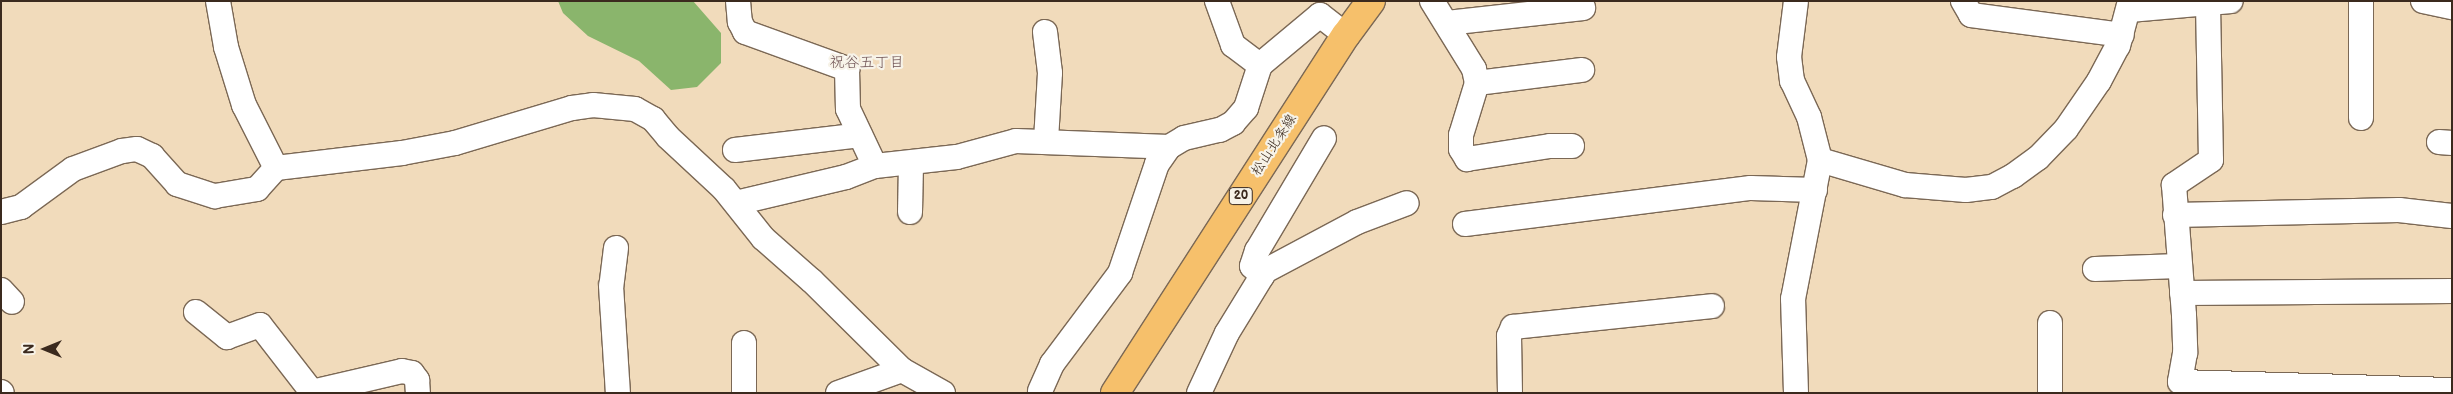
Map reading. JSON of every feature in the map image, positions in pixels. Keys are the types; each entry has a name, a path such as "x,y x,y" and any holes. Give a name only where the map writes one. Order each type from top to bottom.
{"main road":[{"name":"松山北条線","path":"1115,393 1346,35 1371,1"}],"street":[{"path":"218,1 226,47 244,104 276,168"},
{"path":"738,1 740,22 745,32 847,69 848,109 875,166"},
{"path":"1217,1 1233,45 1260,65"},
{"path":"1432,1 1474,70 1477,83 1461,135 1461,149 1467,159 1550,146 1572,146"},
{"path":"1796,1 1789,57 1792,81 1809,116 1820,160 1793,299 1796,393"},
{"path":"1963,1 1971,15 2122,35"},
{"path":"1820,160 1905,185 1966,190 1992,187 2038,158 2066,128 2099,81 2122,35 2130,6 2232,1"},
{"path":"2361,1 2362,118"},
{"path":"2423,1 2452,8"},
{"path":"2202,3 2211,160 2174,185 2185,353 2180,382 2391,390 2452,390"},
{"path":"1039,392 1052,364 1120,273 1156,164 1169,147 1184,138 1220,130 1233,123 1246,108 1260,65 1316,8 1346,35"},
{"path":"1447,23 1583,8"},
{"path":"1045,32 1050,73 1046,140"},
{"path":"1477,83 1582,70"},
{"path":"1,212 21,207 73,169 122,151 137,149 152,156 177,184 215,196 257,189 276,168 402,153 454,143 572,108 615,106 635,109 653,119 736,203 763,238 812,281 902,370 943,393"},
{"path":"734,150 860,135"},
{"path":"1262,276 1252,266 1256,252 1324,138"},
{"path":"736,203 846,177 875,166 957,157 1016,141 1046,140 1169,147"},
{"path":"910,212 911,163"},
{"path":"1465,224 1751,188 1815,190"},
{"path":"1199,393 1227,333 1262,276 1288,256 1348,226 1407,204"},
{"path":"2175,215 2399,210 2452,216"},
{"path":"616,248 611,286 618,393"},
{"path":"2095,269 2179,266"},
{"path":"2182,293 2452,291"},
{"path":"1510,393 1509,336 1513,327 1712,306"},
{"path":"196,312 227,337 260,324 312,392 402,371 412,373 417,380 418,393"},
{"path":"2050,323 2050,393"},
{"path":"744,343 744,393"},
{"path":"838,393 902,370"}],"green space":[{"path":"558,1 693,1 721,33 721,63 697,87 671,90 639,61 588,36 563,13"}],"district":[{"name":"祝谷五丁目","path":"867,63"}]}
